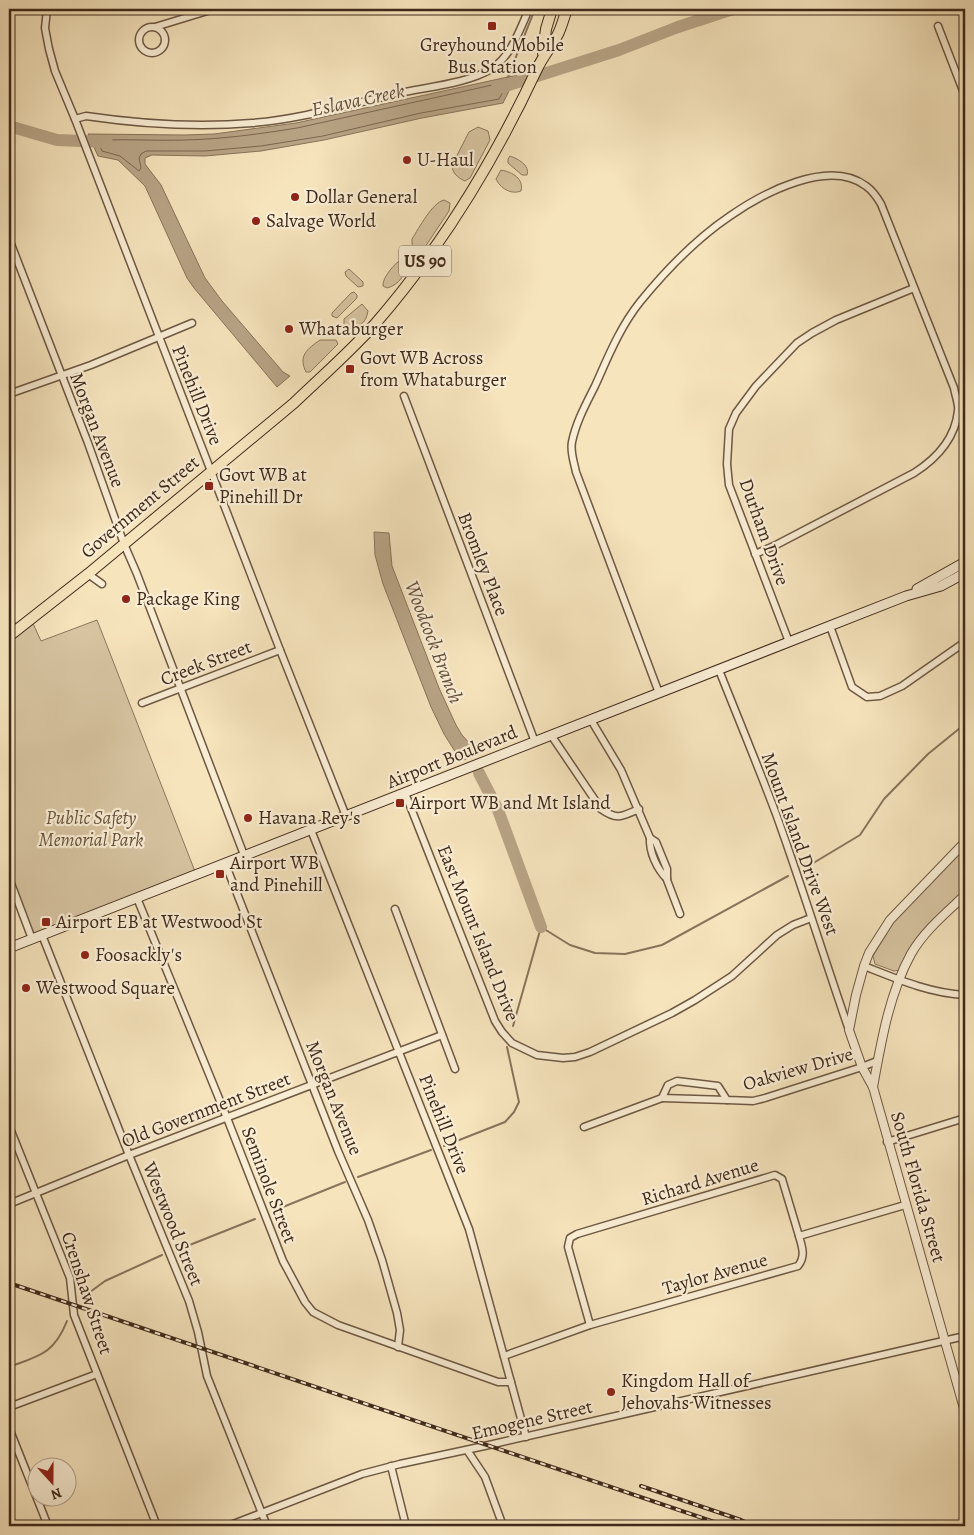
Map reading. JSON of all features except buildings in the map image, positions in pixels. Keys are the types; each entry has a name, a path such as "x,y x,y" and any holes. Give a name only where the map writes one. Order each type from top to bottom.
{"main road":[{"name":"US 90","path":"543,56 546,29 552,9"},
{"name":"US 90","path":"543,56 558,33 567,9"},
{"name":"Government Street","path":"12,634 88,574 294,403 374,324 413,278 482,176 525,95 543,56"},
{"name":"Airport Boulevard","path":"906,596 965,562"},
{"name":"Airport Boulevard","path":"9,948 906,596 941,586 965,573"}],"street":[{"name":"Pinehill Drive","path":"47,9 44,28 55,71 346,816"},
{"path":"155,27 162,31 164,44 159,51 146,52 139,42 140,34 146,28 214,9"},
{"path":"75,119 86,116 157,124 205,126 253,123 303,116 466,79 492,68 501,60 511,48 529,9"},
{"path":"938,26 965,96"},
{"path":"659,693 576,472 572,456 572,443 578,422 614,343 638,304 666,272 696,243 730,216 781,188 817,175 843,176 866,185 881,204 954,388 958,411 953,431 940,452 928,464 774,546 755,554"},
{"name":"Morgan Avenue","path":"9,239 244,855"},
{"name":"Durham Drive","path":"789,642 729,485 727,445 729,429 736,413 756,386 797,343 836,320 914,288"},
{"path":"9,394 92,365 192,323"},
{"name":"Bromley Place","path":"404,396 535,742"},
{"path":"88,574 102,584"},
{"path":"9,621 12,634"},
{"path":"830,626 852,687 867,697 880,696 902,686 965,642"},
{"name":"Creek Street","path":"142,703 280,650"},
{"name":"Mount Island Drive West","path":"719,670 776,814 849,1030"},
{"path":"591,720 621,770 639,808 650,838 656,842 667,869 667,880 680,914"},
{"path":"551,735 602,810 610,816 618,818 639,808"},
{"name":"East Mount Island Drive","path":"405,793 495,1021 509,1040 532,1053 551,1058 575,1056 590,1052 672,1013 732,976 777,935 793,925 811,918"},
{"name":"Pinehill Drive","path":"310,830 470,1229 526,1437"},
{"path":"849,1030 864,966 873,946 890,920 965,842"},
{"name":"Morgan Avenue","path":"225,863 338,1151 368,1220 397,1313 400,1330 398,1347"},
{"path":"9,878 32,939"},
{"name":"South Florida Street","path":"873,1087 877,1061 889,1013 899,980 911,954 920,941 965,895"},
{"name":"Seminole Street","path":"137,898 283,1261 301,1296 313,1312 338,1325 398,1347"},
{"path":"395,909 455,1069"},
{"name":"Westwood Street","path":"42,935 189,1301 198,1332 207,1376 267,1526"},
{"path":"864,966 899,980 936,991 965,995"},
{"name":"South Florida Street","path":"849,1030 862,1068 873,1087 887,1142 965,1412"},
{"name":"Old Government Street","path":"9,1204 129,1155 442,1035"},
{"name":"Oakview Drive","path":"584,1127 662,1098 753,1101 862,1068 877,1061"},
{"name":"Oakview Drive","path":"662,1098 668,1085 677,1081 718,1086 727,1100"},
{"path":"887,1142 965,1118"},
{"name":"Crenshaw Street","path":"9,1126 70,1278 74,1315 157,1526"},
{"name":"Richard Avenue","path":"590,1326 568,1247 570,1238 577,1234 775,1175 782,1179 799,1236"},
{"path":"799,1236 905,1205"},
{"name":"Taylor Avenue","path":"504,1356 590,1326 798,1266 803,1260 804,1252 799,1236"},
{"name":"Emogene Street","path":"228,1526 362,1474 391,1466 526,1437 965,1336"},
{"path":"398,1347 498,1382 511,1382"},
{"path":"9,1407 97,1374"},
{"path":"9,1428 48,1526"},
{"path":"467,1450 484,1477 503,1526"},
{"path":"391,1466 406,1526"}],"green space":[{"path":"478,127 488,131 490,140 470,178 465,181 456,175 452,165 469,132"},
{"path":"510,156 525,165 527,175 522,175 508,163"},
{"path":"501,170 510,172 517,177 521,183 521,191 513,192 506,190 500,185 496,179"},
{"path":"444,200 450,203 449,211 425,247 416,248 412,244 412,239 430,211 439,202"},
{"path":"403,259 407,263 401,278 391,287 383,286 390,271 396,263"},
{"path":"349,269 363,282 363,286 358,287 346,276 345,272"},
{"path":"354,292 357,298 337,318 332,316 332,313"},
{"path":"362,304 368,311 361,325 346,327 344,319"},
{"path":"320,340 336,340 338,344 310,372 306,372 303,357"},
{"name":"Public Safety Memorial Park","path":"31,619 41,641 97,620 196,874 32,939 9,878 9,636"},
{"path":"965,848 965,891 935,919 900,970 894,971 875,964 873,956 895,920"}],"water":[{"path":"517,75 503,103 261,151 205,156 152,155 145,158 145,164 161,185 205,278 222,301 283,372 290,376 277,387 187,278 145,186 118,160 98,156 88,134 214,134 296,123"},
{"path":"374,532 389,533 392,566 439,688 462,735 479,754 461,761 444,734 431,707 383,584 375,555"}],"waterway":[{"path":"508,77 535,9"},
{"name":"Eslava Creek","path":"496,89 619,50 678,27 733,9"},
{"name":"Eslava Creek","path":"9,126 57,140 107,142"},
{"path":"805,868 860,835 884,799 928,754 965,724"},
{"name":"Woodcock Branch","path":"479,773 498,810 541,927"},
{"path":"513,1026 541,927 570,945 595,953 625,954 662,945 788,876"},
{"path":"444,1146 505,1122 514,1112 519,1102 507,1047"},
{"path":"358,1177 431,1150"},
{"path":"273,1211 345,1182"},
{"path":"177,1250 255,1219"},
{"path":"86,1295 105,1281 162,1255"},
{"path":"9,1367 37,1356 51,1347 57,1341 67,1321"}],"railway":[{"path":"9,1283 726,1526"},
{"path":"641,1486 754,1526"}],"place":[{"name":"Greyhound Mobile Bus Station","path":"492,26"},
{"name":"U-Haul","path":"407,160"},
{"name":"Dollar General","path":"295,197"},
{"name":"Salvage World","path":"256,221"},
{"name":"Whataburger","path":"289,329"},
{"name":"Govt WB Across from Whataburger","path":"350,369"},
{"name":"Govt WB at Pinehill Dr","path":"209,486"},
{"name":"Package King","path":"126,599"},
{"name":"Airport WB and Mt Island","path":"400,803"},
{"name":"Havana Rey's","path":"248,818"},
{"name":"Airport WB and Pinehill","path":"220,874"},
{"name":"Airport EB at Westwood St","path":"46,922"},
{"name":"Foosackly's","path":"85,955"},
{"name":"Westwood Square","path":"26,988"},
{"name":"Kingdom Hall of Jehovahs Witnesses","path":"611,1392"}]}
